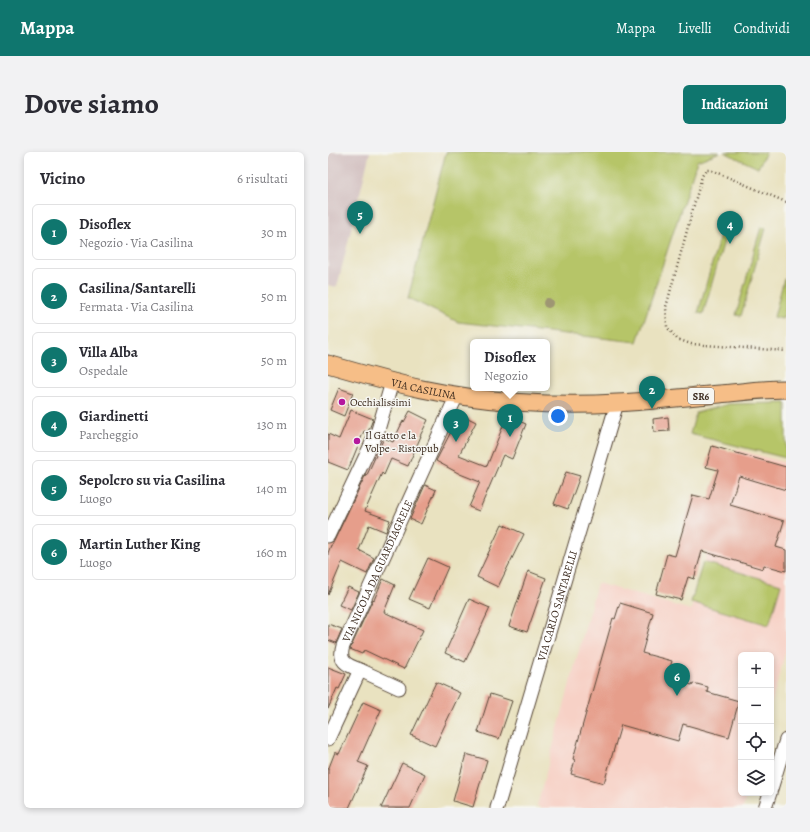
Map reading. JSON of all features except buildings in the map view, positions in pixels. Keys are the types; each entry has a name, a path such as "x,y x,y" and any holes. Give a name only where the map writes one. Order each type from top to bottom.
{"main road":[{"name":"VIA CASILINA","path":"328,364 423,389 493,400 521,402 570,404 617,403 753,390 786,389"}],"street":[{"path":"328,536 378,430 392,382"},
{"name":"VIA NICOLA DA GUARDIAGRELE","path":"360,670 348,665 344,661 341,655 343,646 458,395"},
{"name":"VIA CARLO SANTARELLI","path":"497,808 617,403"},
{"path":"328,739 360,670 399,688"},
{"path":"774,780 786,740"},
{"path":"765,808 769,796"}],"path":[{"path":"786,202 711,170 706,170 702,176 666,307 667,327 677,339 691,344 786,351"}],"shaded area":[{"path":"328,152 370,152 337,287 328,285"},
{"path":"736,449 786,463 786,650 774,694 774,652 738,652 738,796 746,796 743,808 543,808 537,806 597,583 691,610"}],"green space":[{"path":"446,152 720,152 697,161 637,342 458,322 408,298"},
{"path":"724,152 766,152 758,168"},
{"path":"727,211 732,213 703,314 698,313"},
{"path":"761,227 766,228 741,316 736,315"},
{"path":"784,279 786,280 786,310 782,319 774,317"},
{"path":"786,403 786,458 690,434 696,413 729,404"},
{"path":"703,562 781,584 769,625 691,602"}],"place":[{"name":"Sepolcro su via Casilina","path":"360,234"},
{"name":"Giardinetti","path":"730,244"},
{"name":"Occhialissimi","path":"342,402"},
{"name":"Casilina/Santarelli","path":"652,409"},
{"name":"Disoflex","path":"510,437"},
{"name":"Il Gatto e la Volpe - Ristopub","path":"357,441"},
{"name":"Villa Alba","path":"456,442"},
{"name":"Martin Luther King","path":"677,696"}]}
